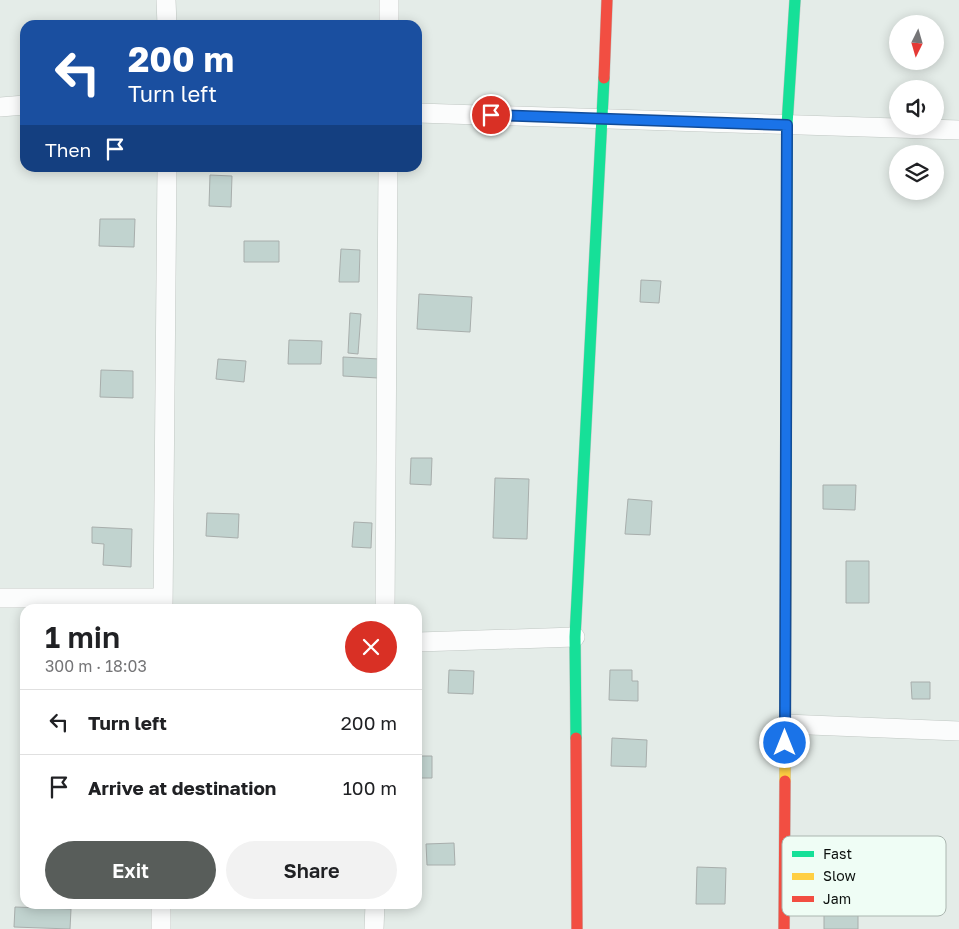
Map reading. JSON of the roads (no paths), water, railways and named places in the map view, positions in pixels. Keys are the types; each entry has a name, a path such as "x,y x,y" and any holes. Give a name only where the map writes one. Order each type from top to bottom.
{"street":[{"path":"166,0 166,20"},
{"path":"389,0 389,20"},
{"path":"577,929 575,637 607,0"},
{"path":"784,836 787,125 795,0"},
{"path":"0,107 20,105"},
{"path":"422,113 959,130"},
{"path":"0,598 163,603 167,172"},
{"path":"385,604 388,172"},
{"path":"422,642 575,637"},
{"path":"785,724 959,731"},
{"path":"161,909 161,929"},
{"path":"374,929 375,909"},
{"path":"784,916 784,929"}]}
